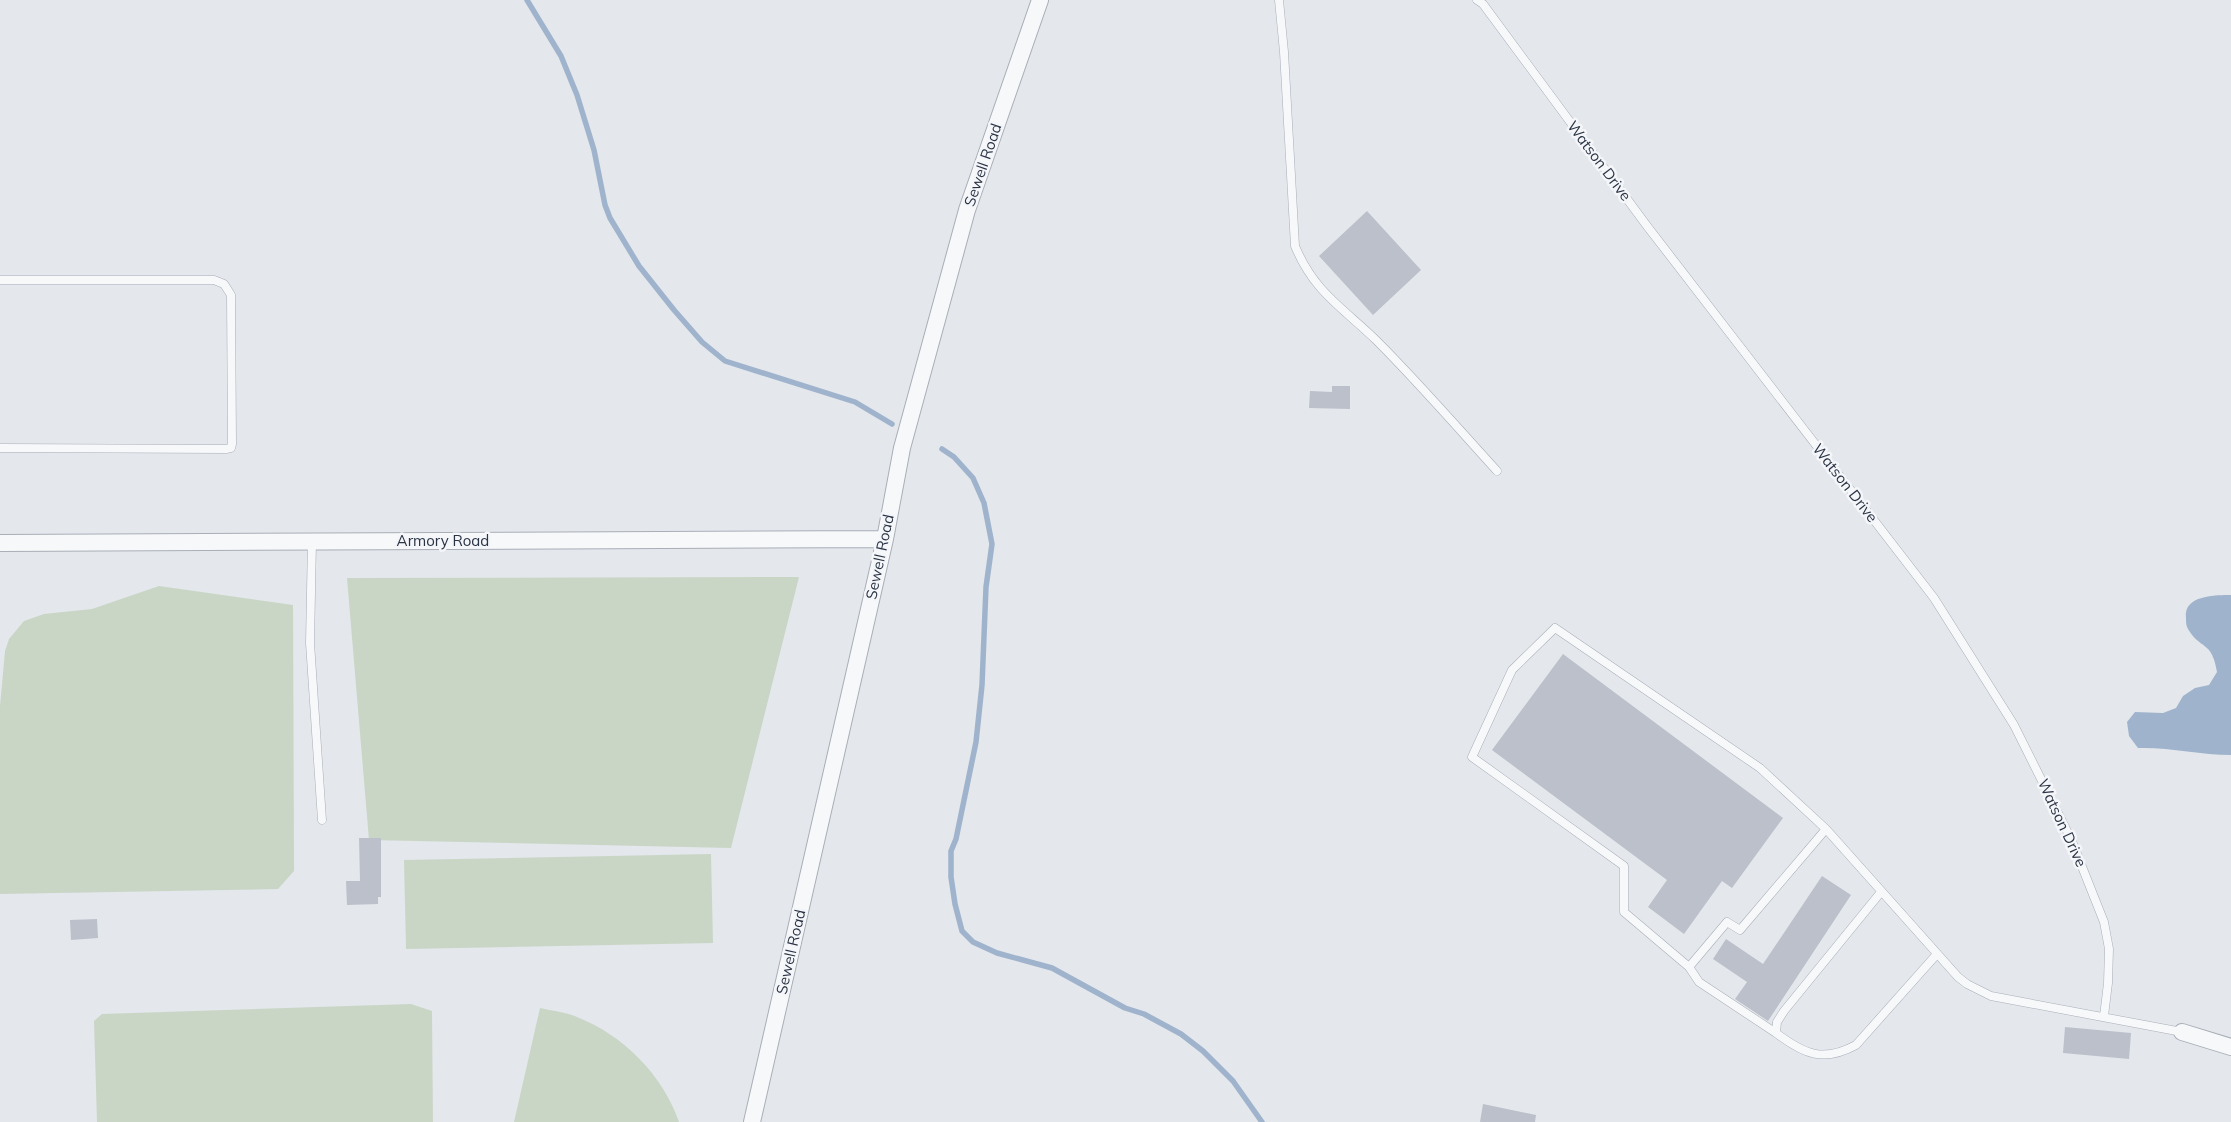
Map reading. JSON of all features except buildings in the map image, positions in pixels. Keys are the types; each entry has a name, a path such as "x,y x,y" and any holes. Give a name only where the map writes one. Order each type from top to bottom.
{"street":[{"name":"Sewell Road","path":"752,1122 885,539 902,448 967,210 1040,0"},
{"name":"Armory Road","path":"0,543 885,539"},
{"path":"2182,1032 2231,1048"}],"lane":[{"path":"1279,0 1285,61 1295,246 1301,261 1321,291 1376,340 1497,471"},
{"name":"Watson Drive","path":"1477,0 1483,4 1653,234 1934,598 2014,725 2071,839 2102,914 2109,949 2108,983 2104,1016"},
{"path":"0,280 214,280 224,284 231,295 232,435 231,448 226,449 0,448"},
{"path":"312,542 310,643 322,820"},
{"path":"1937,954 1856,1045 1845,1051 1833,1054 1816,1054 1798,1049 1699,982 1689,967 1624,912 1624,866 1472,757 1512,670 1554,628 1760,768 1826,829 1937,954 1967,984 1991,996 2182,1032"},
{"path":"1689,967 1727,922 1740,930 1826,829"},
{"path":"1776,1033 1777,1022 1784,1011 1882,892"}],"green space":[{"path":"799,577 731,848 369,840 347,578"},
{"path":"159,586 293,605 294,871 278,889 0,894 0,706 5,651 9,639 24,621 44,614 92,609"},
{"path":"711,854 713,943 406,949 404,860"},
{"path":"411,1004 432,1011 433,1122 97,1122 94,1021 102,1014"},
{"path":"540,1008 577,1017 610,1034 625,1046 652,1073 663,1088 679,1122 514,1122"}],"water":[{"path":"2231,595 2231,755 2138,748 2129,736 2127,722 2135,712 2163,713 2176,708 2183,696 2195,688 2209,685 2217,672 2215,662 2209,650 2192,636 2187,628 2186,610 2195,601 2202,598"}],"waterway":[{"path":"527,0 561,56 577,95 594,150 605,205 610,218 639,266 674,310 702,342 725,361 855,402 892,424"},
{"path":"942,449 954,457 973,478 984,503 992,544 986,587 982,685 976,742 956,839 951,851 951,877 962,931 973,942 997,953 1052,968 1125,1008 1144,1014 1181,1034 1203,1051 1233,1081 1262,1122"}]}
